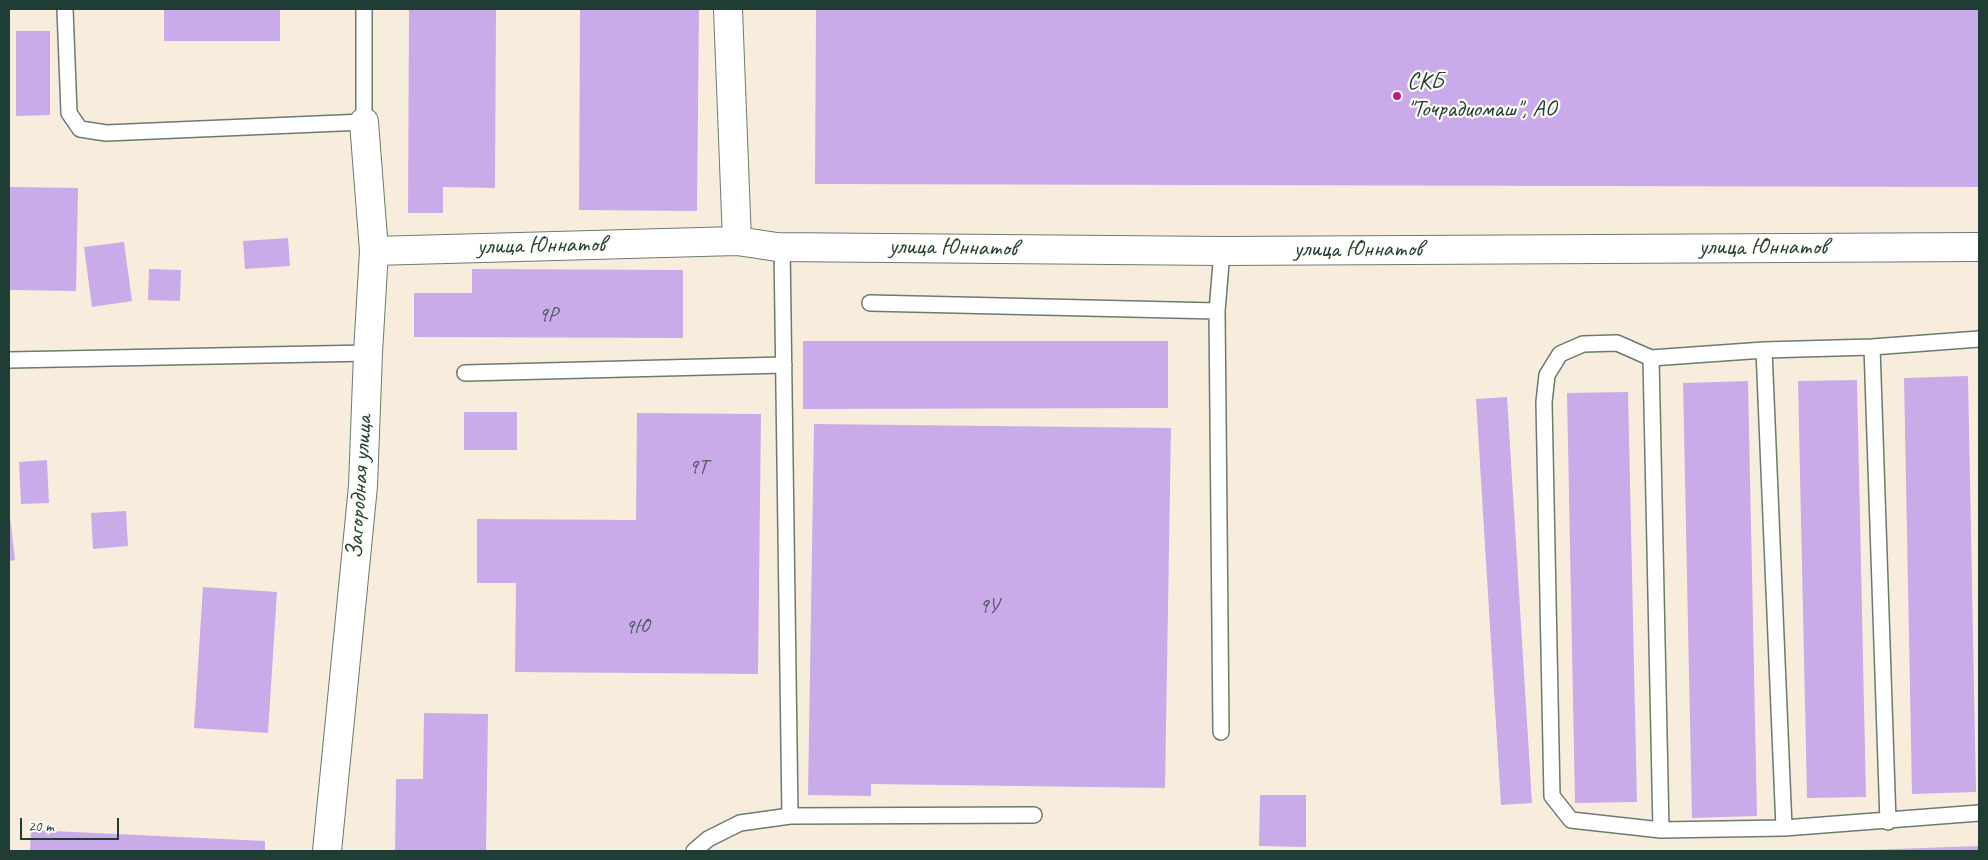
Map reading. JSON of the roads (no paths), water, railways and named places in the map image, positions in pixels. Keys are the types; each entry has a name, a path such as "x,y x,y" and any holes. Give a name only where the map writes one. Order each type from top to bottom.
{"street":[{"path":"728,9 738,241"},
{"name":"Загородная улица","path":"327,851 363,486 374,251 364,122"},
{"name":"улица Юннатов","path":"374,251 738,241 782,247 1222,251 1979,247"}],"lane":[{"path":"65,9 69,113 80,129 106,133 364,122 364,9"},
{"path":"782,247 790,816"},
{"path":"1221,732 1217,310 1222,251"},
{"path":"870,303 1217,310"},
{"path":"1979,339 1872,347 1764,350 1651,358 1617,343 1583,344 1560,354 1547,375 1544,402 1552,796 1571,820 1661,830 1784,828 1888,822 1979,813"},
{"path":"1872,347 1888,822"},
{"path":"1764,350 1784,828"},
{"path":"9,360 368,353"},
{"path":"1651,358 1661,830"},
{"path":"465,373 784,365"},
{"path":"694,851 708,839 740,822 790,816 1034,816"}],"place":[{"name":"СКБ \"Точрадиомаш\", АО","path":"1397,96"}]}
